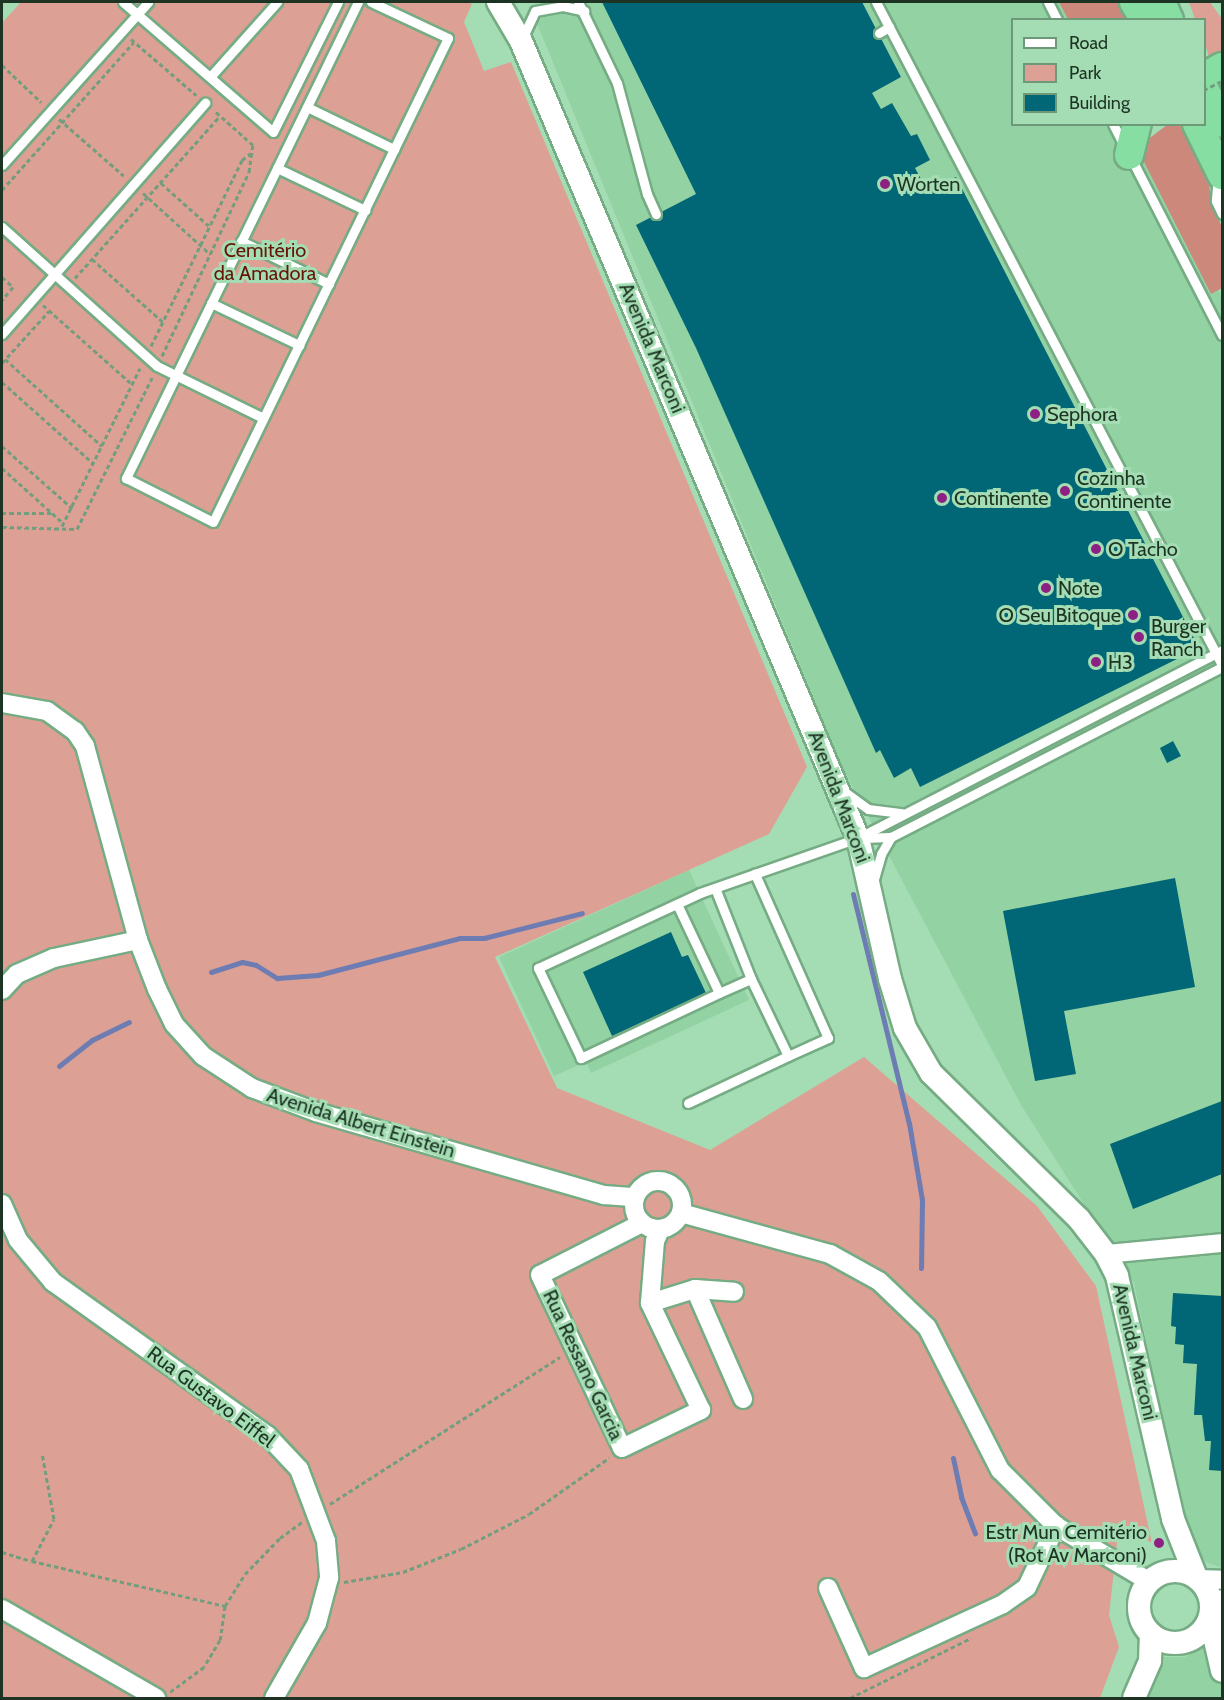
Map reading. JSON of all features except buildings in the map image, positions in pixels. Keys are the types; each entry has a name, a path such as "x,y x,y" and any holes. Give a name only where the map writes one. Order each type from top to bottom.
{"highway":[{"path":"1134,2 1144,18"},
{"path":"1161,2 1168,18"},
{"path":"1183,2 1185,18"},
{"path":"1206,75 1222,67"},
{"path":"1206,93 1222,123"},
{"path":"1129,155 1136,126"},
{"path":"1198,126 1221,172"}],"street":[{"name":"Avenida Marconi","path":"498,2 521,41 858,838 872,890 896,1004 917,1051 947,1090 1079,1219 1106,1254 1126,1301 1173,1520 1197,1578"},
{"name":"Avenida Marconi","path":"517,2 521,41"},
{"name":"Avenida Albert Einstein","path":"2,703 47,711 75,731 85,746 138,940 174,1024 203,1056 252,1088 316,1112 604,1195 635,1197"},
{"path":"2,990 17,974 54,958 138,940"},
{"path":"666,1183 681,1199 681,1213 673,1225 660,1230 642,1223 635,1211 635,1197 644,1185 666,1183"},
{"name":"Rua Gustavo Eiffel","path":"2,1204 18,1240 53,1282 267,1435 299,1469 318,1511 326,1541 327,1585 317,1623 274,1698"},
{"path":"681,1213 830,1254 879,1281 927,1327 1000,1470 1056,1526 1156,1578 1185,1573 1197,1578 1222,1580"},
{"name":"Rua Ressano Garcia","path":"642,1223 540,1275 622,1448 701,1410 650,1303"},
{"path":"660,1230 655,1241 650,1303 695,1289 734,1292"},
{"path":"1106,1254 1222,1243"},
{"path":"695,1289 743,1399"},
{"name":"Avenida Marconi","path":"1156,1578 1173,1520"},
{"path":"828,1588 864,1668 1004,1604 1027,1587 1056,1526"},
{"path":"1134,1698 1150,1661 1151,1634 1140,1614 1139,1602 1156,1578"},
{"path":"1197,1578 1215,1608 1222,1671"},
{"path":"1151,1634 1169,1643 1180,1643 1199,1635 1215,1608"},
{"path":"2,1609 156,1698"}],"lane":[{"path":"123,2 273,132 338,2"},
{"path":"2,165 148,2"},
{"path":"210,77 277,2"},
{"path":"358,2 126,478 213,522 448,38 371,2"},
{"path":"578,2 585,11 617,83 656,214"},
{"path":"1048,2 1056,18"},
{"path":"858,838 891,837 1222,666 1218,653 878,4"},
{"path":"521,41 535,11 563,6 585,11"},
{"path":"879,33 889,27"},
{"path":"2,334 205,103"},
{"path":"307,107 394,149"},
{"path":"1114,126 1222,335"},
{"path":"277,168 365,210"},
{"path":"1221,172 1216,201 1222,214"},
{"path":"2,227 157,366 263,418"},
{"path":"241,241 329,284"},
{"path":"211,303 299,345"},
{"path":"751,979 580,1058 538,968 715,888 858,838 1218,653"},
{"path":"835,781 864,807 904,813"},
{"path":"872,890 881,854 891,837"},
{"path":"688,1103 828,1038 754,874"},
{"path":"715,888 751,979 788,1056"},
{"path":"677,904 719,993"}],"path":[{"path":"2,527 63,525 77,529 249,172 253,146 121,31"},
{"path":"2,190 134,42"},
{"path":"2,65 210,254"},
{"path":"1206,88 1222,81"},
{"path":"68,286 220,116"},
{"path":"63,525 208,226 242,160 252,152"},
{"path":"161,183 208,226"},
{"path":"92,260 162,321"},
{"path":"2,277 13,287 2,300"},
{"path":"35,298 132,384"},
{"path":"2,363 49,311"},
{"path":"5,359 102,446"},
{"path":"2,382 94,464"},
{"path":"2,446 72,508"},
{"path":"2,468 63,525"},
{"path":"2,513 51,513"},
{"path":"161,1698 204,1667 220,1640 225,1606 244,1574 280,1538 318,1511 575,1347"},
{"path":"327,1585 403,1572 461,1549 529,1514 622,1448"},
{"path":"32,1561 54,1519 42,1453"},
{"path":"2,1552 225,1606"}],"shaded area":[{"path":"546,2 1065,2 1074,18 1011,18 1011,126 1132,126 1222,297 1222,1568 1206,1562 1187,1538 1134,1283 1021,1105 841,765 536,21"},
{"path":"1059,2 1123,2 1132,18 1067,18"},
{"path":"1166,126 1184,126 1208,171 1211,202 1222,227 1222,288 1211,294 1142,158 1147,140"},
{"path":"689,870 749,1000 591,1073 586,1062 554,1076 499,957"},
{"path":"1222,1608 1222,1698 1146,1698 1163,1657 1185,1657 1205,1645"}],"green space":[{"name":"Cemitério da Amadora","path":"21,2 467,2 472,4 464,22 484,71 511,62 807,767 769,834 495,957 557,1088 710,1150 864,1057 1037,1206 1096,1286 1152,1543 1119,1525 1109,1615 1119,1647 1100,1698 2,1698 2,23"},
{"path":"1189,2 1210,2 1222,19 1222,54 1210,60 1206,47 1206,18 1195,18"}],"waterway":[{"path":"853,894 909,1123 922,1200 921,1268"},
{"path":"211,972 242,962 256,965 277,978 318,975 460,938 484,938 582,913"},
{"path":"59,1066 92,1040 129,1022"},
{"path":"953,1458 961,1497 975,1533"}],"place":[{"name":"Worten","path":"885,184"},
{"name":"Sephora","path":"1035,414"},
{"name":"Cozinha Continente","path":"1065,491"},
{"name":"Continente","path":"942,498"},
{"name":"O Tacho","path":"1096,549"},
{"name":"Note","path":"1046,588"},
{"name":"O Seu Bitoque","path":"1133,615"},
{"name":"Burger Ranch","path":"1139,637"},
{"name":"H3","path":"1096,662"},
{"name":"Estr Mun Cemitério (Rot Av Marconi)","path":"1159,1543"}]}
